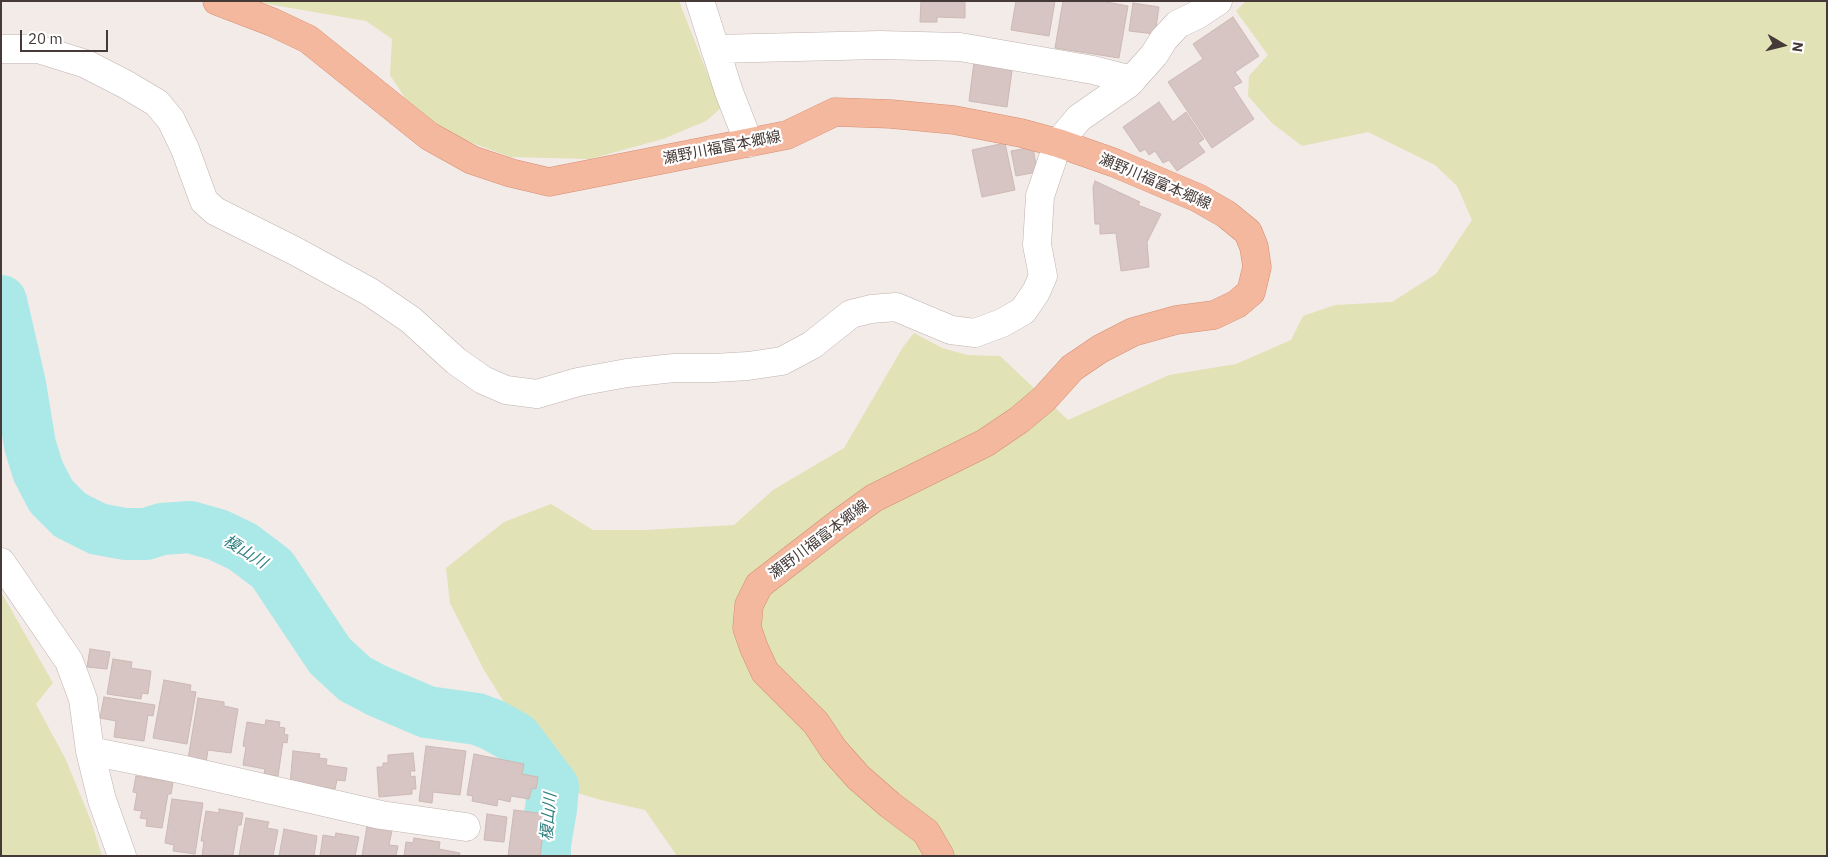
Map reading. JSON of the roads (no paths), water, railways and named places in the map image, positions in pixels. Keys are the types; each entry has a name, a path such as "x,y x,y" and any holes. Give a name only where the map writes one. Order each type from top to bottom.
{"main road":[{"name":"瀬野川福富本郷線","path":"217,1 308,38 429,136 472,160 511,173 549,182 787,135 836,112 891,114 954,120 1021,133 1058,143 1115,163 1198,198 1226,214 1248,232 1254,246 1257,266 1251,292 1237,304 1214,315 1176,320 1133,332 1100,349 1072,368 1044,399 1019,420 985,443 874,498 838,524 759,585 748,604 747,628 765,672 816,722 834,750 858,777 890,805 926,832 940,856"}],"street":[{"path":"700,1 729,92 749,142"},
{"path":"1,49 38,49 86,64 157,103 171,120 185,149 204,201 215,211 295,250 370,292 411,320 456,361 483,380 506,390 537,394 578,382 627,373 674,368 748,366 782,361 812,345 851,314 871,309 896,307 951,330 975,334 1002,323 1023,311 1036,292 1042,276 1037,245 1040,196 1058,143 1080,118 1132,80 1178,24 1197,15 1218,1"},
{"path":"715,49 880,45 960,47 1093,70 1132,80"},
{"path":"1,562 69,661 83,699 90,751 102,800 122,856"},
{"path":"90,751 382,815 466,827"}],"waterway":[{"name":"榎山川","path":"1,301 20,384 30,445 38,471 51,496 70,515 98,529 125,534 146,534 162,529 190,527 218,535 243,547 272,569 330,656 355,679 427,712 477,719 493,725 516,738 553,787 545,856"}]}
